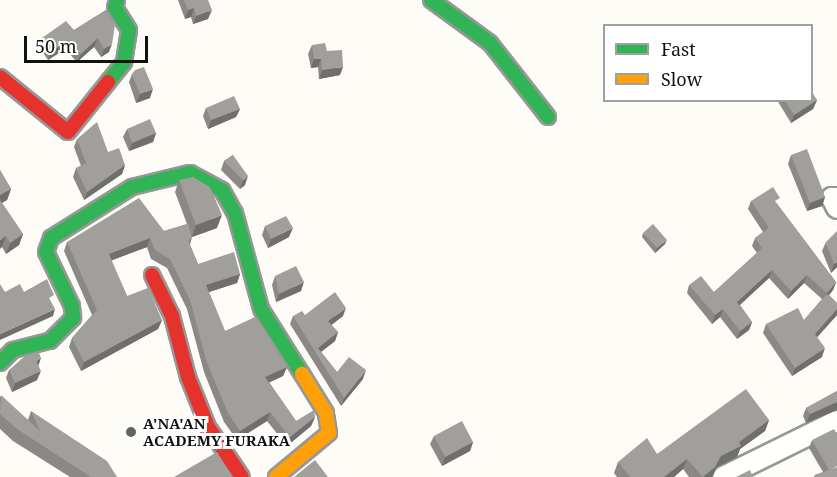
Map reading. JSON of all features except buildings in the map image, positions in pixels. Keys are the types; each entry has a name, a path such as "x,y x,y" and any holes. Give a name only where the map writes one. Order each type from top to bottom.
{"street":[{"path":"0,77 68,132 124,62 129,30 115,8 117,0"},
{"path":"431,0 490,44 548,117"},
{"path":"0,363 13,350 50,341 66,329 73,318 72,306 46,252 51,238 99,211 132,187 174,175 190,173 204,178 222,190 235,213 261,309 326,413 330,433 276,477"},
{"path":"837,198 832,198 837,208"},
{"path":"152,275 172,316 188,377 208,427 242,477"},
{"path":"723,477 837,421"}],"traffic: fast":[{"path":"108,82 124,62 129,30 115,8 117,0"},
{"path":"431,0 490,43 548,117"},
{"path":"0,363 13,350 50,341 73,318 72,306 46,252 51,238 132,187 190,173 222,190 235,213 261,309 302,374"}],"traffic: slow":[{"path":"276,477 329,433 326,413 302,374"}],"traffic: jam":[{"path":"0,77 68,132 108,82"},
{"path":"152,275 172,316 188,377 208,427 242,477"}],"place":[{"name":"A'NA'AN ACADEMY FURAKA","path":"131,432"}]}
